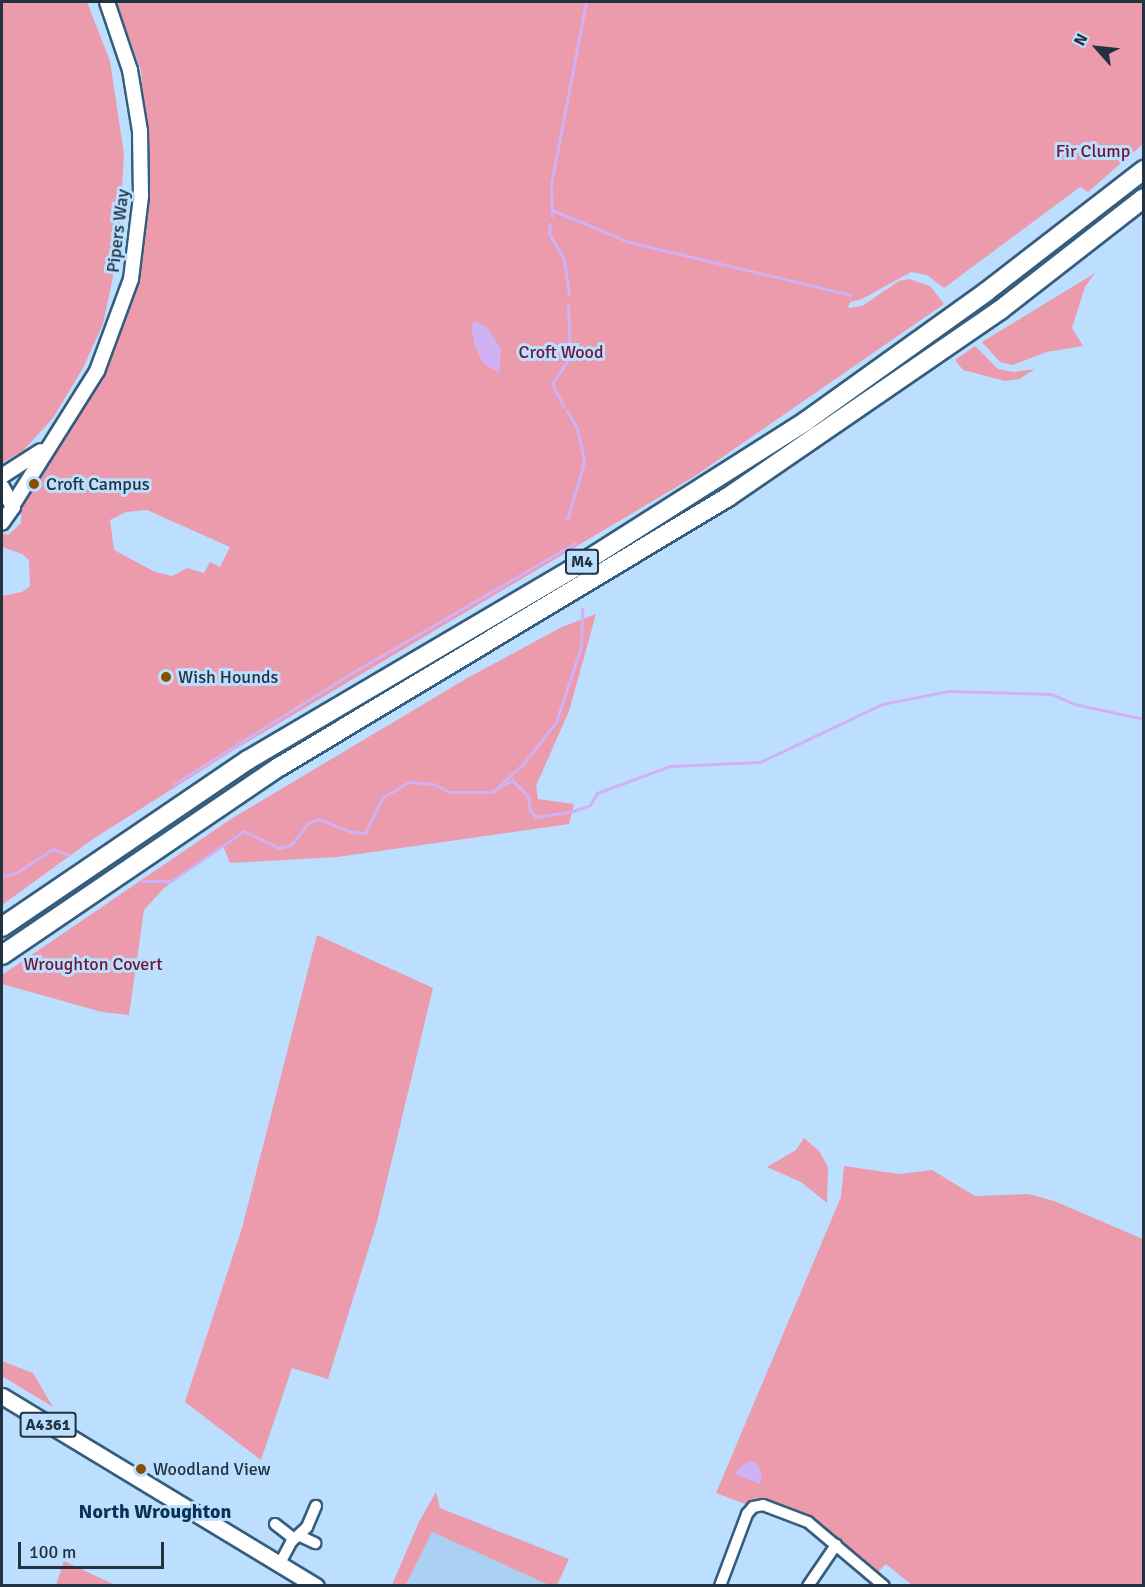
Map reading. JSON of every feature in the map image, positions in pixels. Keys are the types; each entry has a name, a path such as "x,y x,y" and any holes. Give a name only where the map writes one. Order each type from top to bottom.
{"highway":[{"name":"M4","path":"2,927 248,760 592,557 806,421 986,292 1143,170"},
{"name":"M4","path":"2,954 279,767 606,574 737,491 1000,310 1143,198"}],"main road":[{"name":"Pipers Way","path":"2,523 10,516 12,506 45,448 87,387 109,345 129,286 137,246 142,179 139,119 127,59 107,2"},
{"name":"Pipers Way","path":"2,476 45,448"},
{"path":"2,487 12,506"},
{"name":"A4361","path":"2,1396 316,1586"}],"street":[{"path":"720,1586 753,1507 767,1505 792,1513 836,1545 884,1586"},
{"path":"279,1565 316,1506"},
{"path":"275,1524 297,1537 315,1543"},
{"path":"808,1586 836,1545"}],"shaded area":[{"path":"476,321 487,327 501,349 499,373 483,363 475,347 471,326"},
{"path":"749,1461 755,1462 762,1472 760,1484 736,1475 738,1469"},
{"path":"432,1532 549,1585 406,1586"}],"green space":[{"path":"2,2 87,2 110,61 124,154 118,253 103,324 83,368 53,418 23,451 2,463"},
{"path":"116,2 1143,2 1143,144 1088,192 1080,187 944,288 927,275 911,272 862,299 850,302 848,308 862,306 899,281 909,279 930,286 944,304 695,476 237,748 93,839 2,905 2,596 22,592 30,586 29,560 22,554 2,547 2,533 8,535 21,523 22,500 83,410 129,311 149,197 141,70","holes":["147,510 230,547 220,567 210,562 204,573 187,568 172,576 155,572 114,550 110,520 126,512"]},
{"path":"1095,273 1085,287 1072,328 1083,346 1047,352 1013,365 1000,362 982,342"},
{"path":"975,346 998,369 1013,372 1035,369 1019,379 1005,381 963,370 955,360"},
{"name":"Wroughton Covert","path":"596,614 569,711 536,786 538,799 574,804 569,824 337,857 230,863 223,846 164,888 144,910 129,1015 102,1012 2,984 2,975 231,819 469,677 562,627"},
{"path":"317,935 433,988 377,1222 328,1379 292,1368 261,1460 185,1402 242,1228"},
{"path":"804,1138 819,1151 828,1167 827,1203 801,1182 767,1167 796,1150"},
{"path":"844,1166 899,1174 932,1170 975,1196 1028,1194 1054,1201 1143,1239 1143,1585 912,1585 886,1564 877,1573 827,1531 792,1509 760,1499 745,1504 716,1493 841,1197"},
{"path":"2,1361 33,1373 53,1407 2,1376"},
{"path":"436,1492 440,1508 569,1559 557,1585 549,1585 432,1532 406,1585 392,1585 419,1522"},
{"path":"64,1561 115,1585 56,1585"}],"waterway":[{"path":"552,216 551,184 586,2"},
{"path":"552,210 629,242 851,295"},
{"path":"550,224 549,233 564,259 569,295"},
{"path":"564,407 552,384 570,356 568,304"},
{"path":"567,411 577,428 584,462 567,520"},
{"path":"174,784 350,674 575,543"},
{"path":"143,881 171,881 244,831 279,848 291,845 308,823 319,819 352,832 365,833 383,797 409,782 434,784 449,792 492,792 523,764 556,722 581,647 582,609"},
{"path":"492,792 512,780 528,796 530,811 536,817 573,811 590,805 597,793 670,766 760,762 882,704 948,691 1051,694 1074,704 1144,719"},
{"path":"2,876 16,873 53,849 69,855"}],"place":[{"name":"Croft Campus","path":"34,484"},
{"name":"Wish Hounds","path":"166,677"},
{"name":"Woodland View","path":"141,1469"}],"district":[{"name":"North Wroughton","path":"155,1511"}],"park label":[{"name":"Fir Clump","path":"1093,151"},
{"name":"Croft Wood","path":"561,352"}]}
